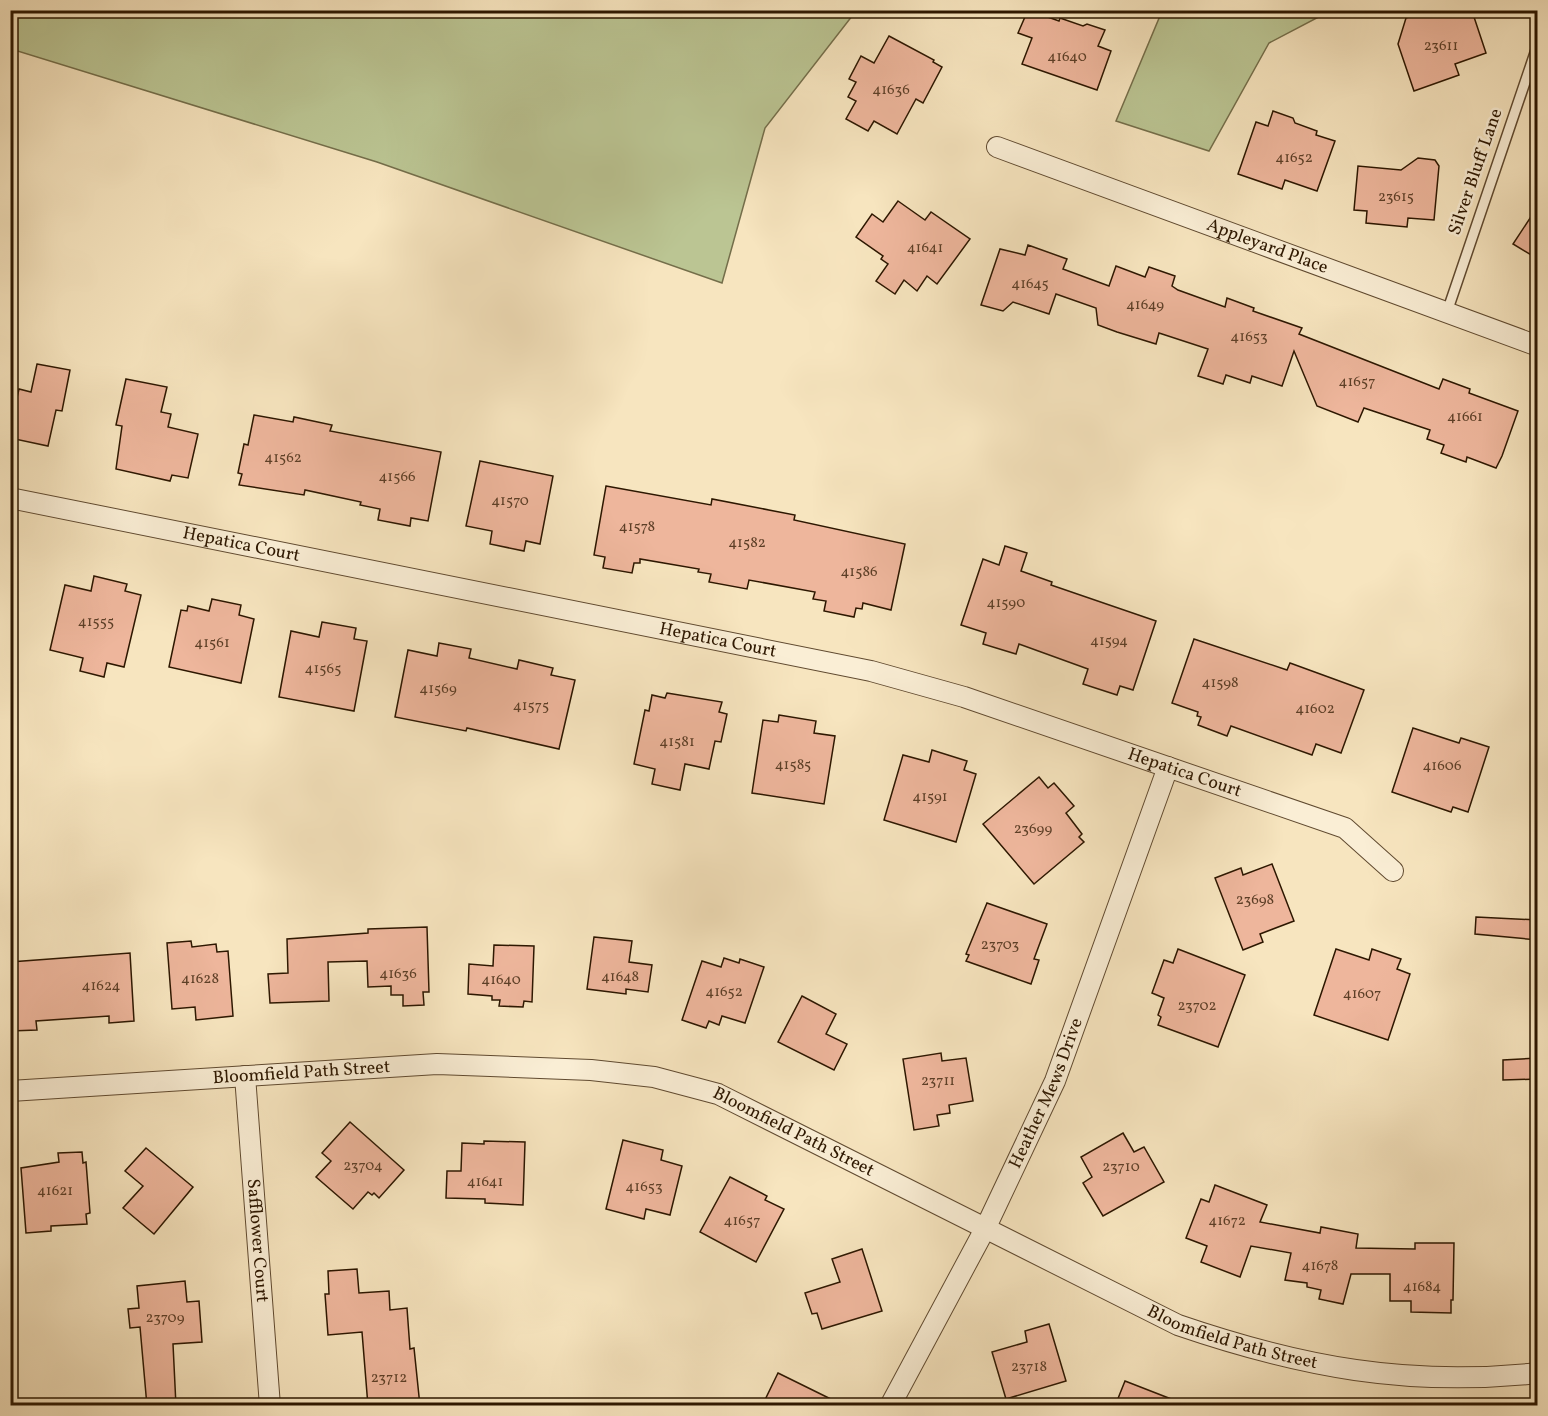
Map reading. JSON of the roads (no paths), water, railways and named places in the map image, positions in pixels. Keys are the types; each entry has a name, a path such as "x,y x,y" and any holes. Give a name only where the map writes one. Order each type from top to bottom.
{"street":[{"name":"Appleyard Place","path":"997,147 1538,346"},
{"name":"Hepatica Court","path":"10,498 871,671 964,697 1345,828 1393,871"},
{"name":"Heather Mews Drive","path":"890,1406 986,1227 1055,1080 1168,767"},
{"name":"Bloomfield Path Street","path":"10,1091 437,1064 591,1070 654,1077 718,1094 1178,1325 1296,1361 1419,1377 1484,1379 1538,1373"},
{"name":"Safflower Court","path":"245,1076 270,1406"}],"lane":[{"name":"Silver Bluff Lane","path":"1447,312 1538,44"}]}
